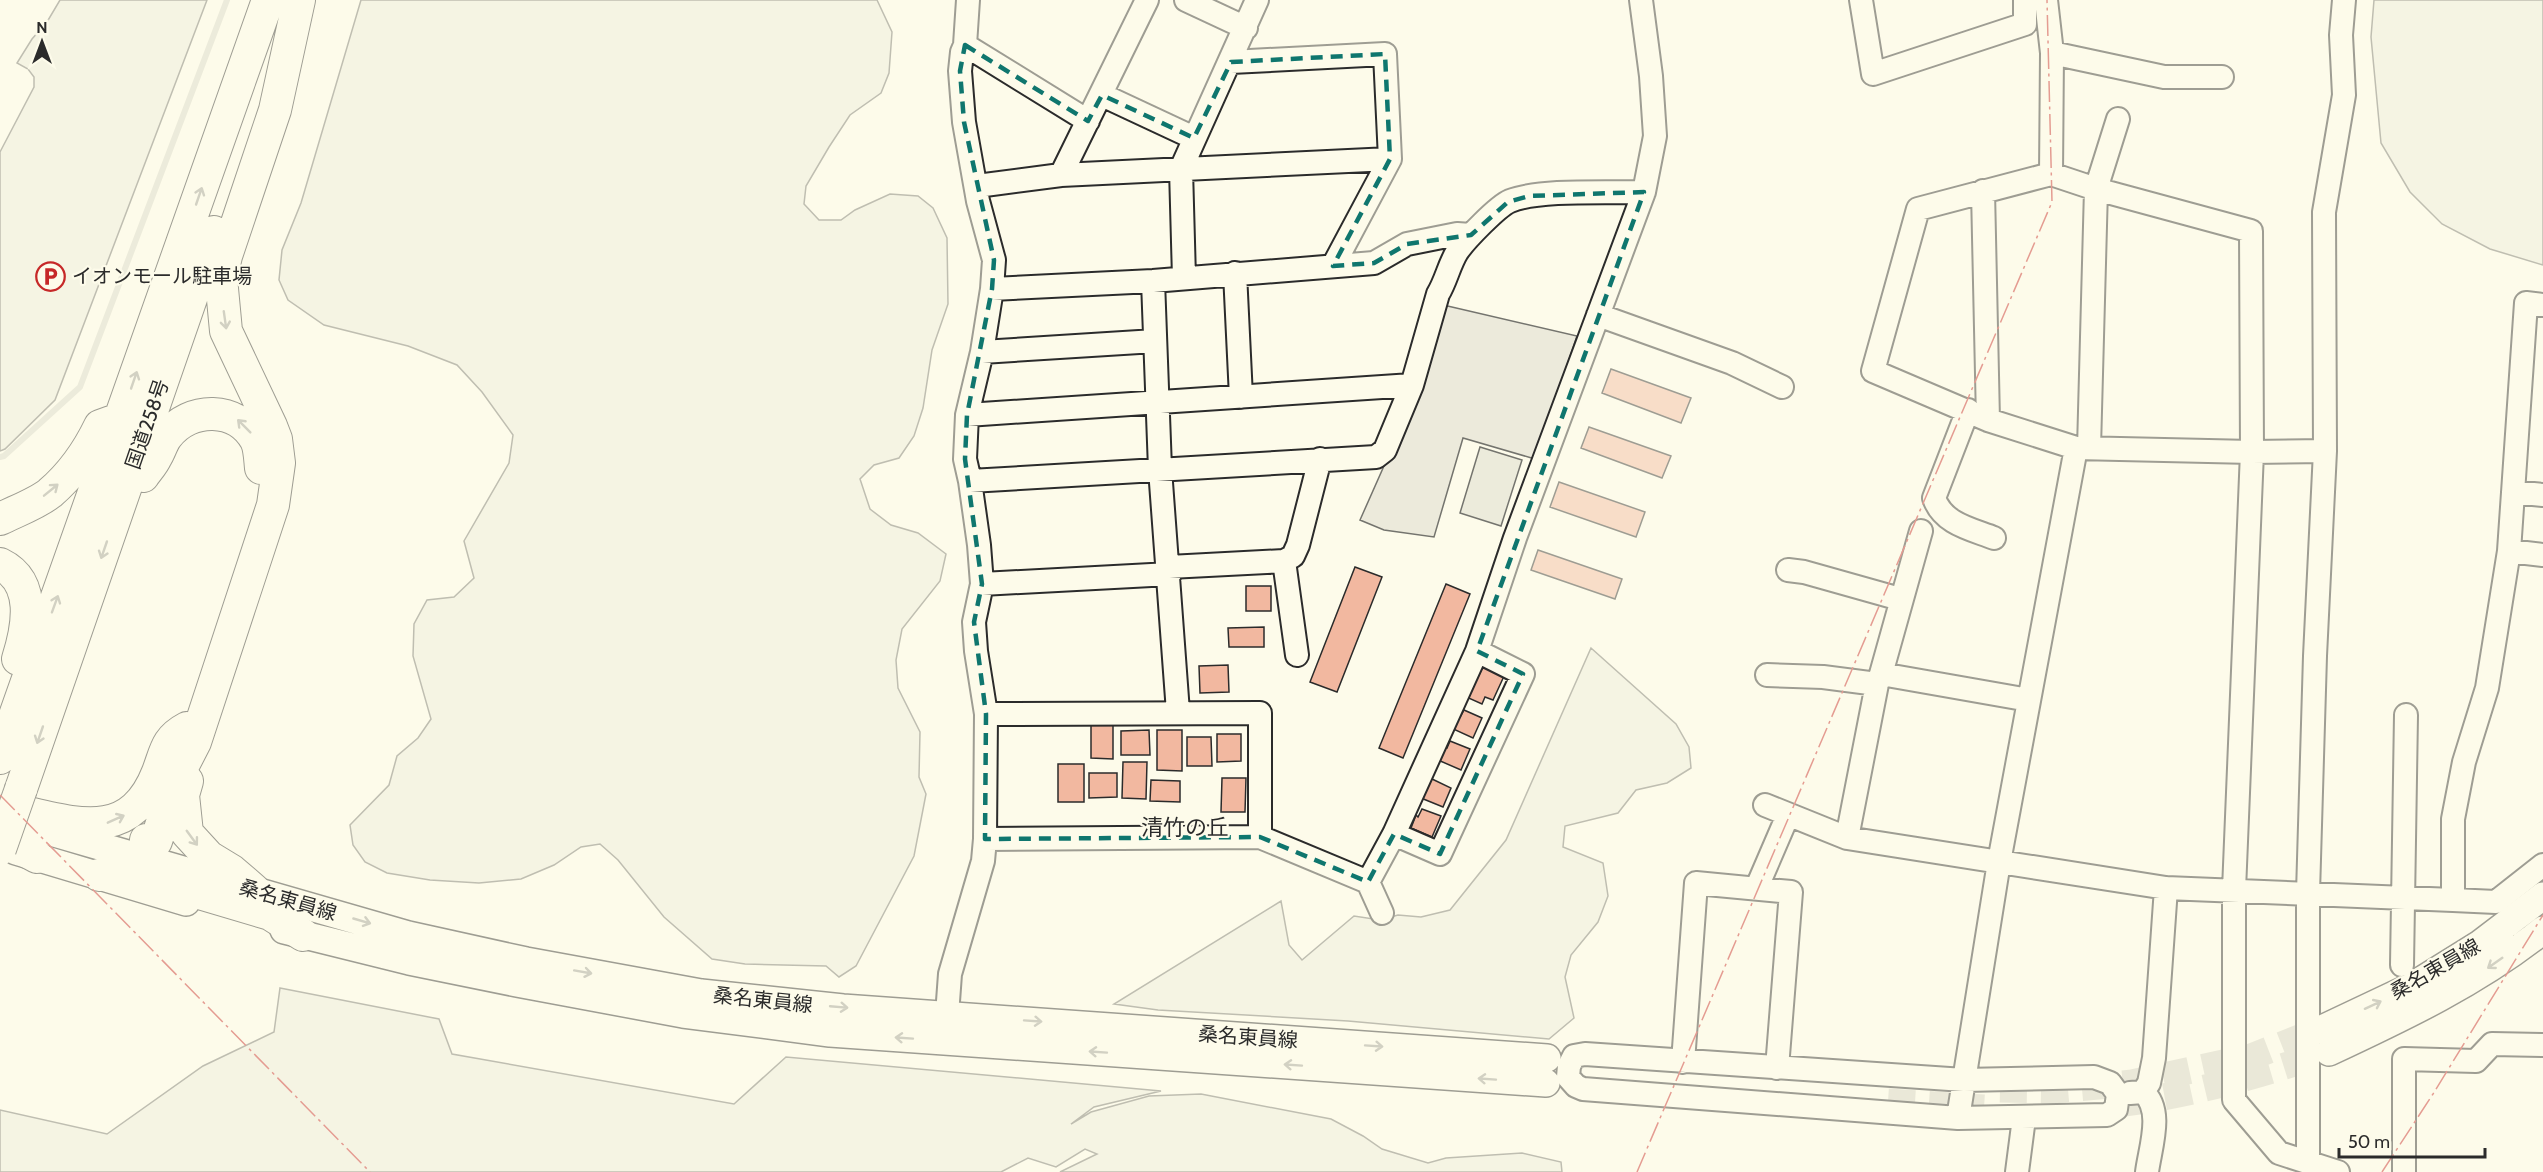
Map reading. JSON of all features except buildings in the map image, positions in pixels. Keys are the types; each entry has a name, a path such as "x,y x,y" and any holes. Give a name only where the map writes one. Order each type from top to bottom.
{"highway":[{"name":"国道258号","path":"0,758 268,0"},
{"name":"国道258号","path":"0,847 180,326 298,0"},
{"path":"254,890 232,871 209,857 187,833 183,795 191,735 273,505 279,463 276,439 226,331 221,278 226,256 275,110 298,0"},
{"path":"99,875 127,870 144,859 156,841 191,735 260,507 262,486 258,443 248,428 236,418 220,414 184,421 167,436 155,459 118,508"},
{"path":"0,519 49,494 72,471 91,445 100,426 121,417"},
{"path":"0,564 8,568 25,592 28,611 22,644 0,714"},
{"path":"0,818 11,809 74,823 109,824 131,812 143,801 154,783 172,736 191,735"},
{"path":"0,837 37,857"},
{"path":"144,859 152,875 189,890 270,914 303,935"}],"main road":[{"name":"桑名東員線","path":"0,818 419,937 526,962 689,991 843,1008 947,1015 1546,1071 830,1033 683,1014 528,986 409,961 303,935 0,847"},
{"name":"桑名東員線","path":"2543,896 2480,944 2325,1041 2403,1018 2465,984 2543,930"}],"street":[{"path":"947,1015 950,974 983,861 984,839 986,714 974,622 982,584 970,481 965,459 967,415 982,352 992,290 994,260 978,201 964,122 960,71 965,45 968,0"},
{"path":"1061,175 1147,0"},
{"path":"1186,0 1246,28"},
{"path":"1184,278 1181,169 1257,0"},
{"path":"1368,882 1394,834 1477,651 1515,538 1644,192 1655,136 1651,76 1641,0"},
{"path":"1861,0 1873,74 2025,24 2025,0"},
{"path":"2046,0 2052,53 2051,174"},
{"path":"2308,1163 2308,893 2315,656 2325,451 2324,212 2344,95 2341,35 2344,0"},
{"path":"965,45 1088,121"},
{"path":"2052,53 2164,77 2222,77"},
{"path":"1231,62 1384,54 1390,159 1333,266"},
{"path":"1102,95 1194,138"},
{"path":"1958,1118 1999,862 2029,700 2083,448 2096,189 2118,119"},
{"path":"977,186 1061,175 1390,159"},
{"path":"2325,451 2252,452 2083,448 1978,415 1873,371 1918,208 2051,174 2096,189 2251,231 2252,452 2234,890 2234,1100 2279,1153 2338,1172"},
{"path":"1983,191 1978,415 1934,498 1938,509 1946,519 1995,538"},
{"path":"970,481 1376,457 1384,450 1412,385 1438,294 1446,282 1456,254 1472,235 1508,202 1529,196 1644,192"},
{"path":"992,290 1153,281 1374,263 1407,244 1457,234 1472,235"},
{"path":"1235,273 1241,397"},
{"path":"1153,281 1160,469 1178,712"},
{"path":"2453,900 2452,819 2464,762 2487,688 2509,551 2526,303 2543,305"},
{"path":"1598,315 1732,363 1782,387"},
{"path":"982,352 1155,341"},
{"path":"967,415 1412,385"},
{"path":"982,584 1284,561 1293,556 1298,545 1320,459"},
{"path":"2513,492 2543,495"},
{"path":"1847,838 1879,679 1921,531"},
{"path":"2509,551 2543,555"},
{"path":"1284,561 1297,655"},
{"path":"1788,570 1804,572 1900,599"},
{"path":"1394,834 1440,854 1523,674 1477,651"},
{"path":"1767,675 1879,679 2029,700"},
{"path":"986,714 1260,713 1260,837"},
{"path":"2402,965 2406,715"},
{"path":"1765,805 1847,838 2166,888 2496,902 2543,865"},
{"path":"1757,887 1788,815"},
{"path":"984,839 1260,837 1368,882 1382,913"},
{"path":"1683,1062 1696,883 1791,892 1777,1068"},
{"path":"2143,1092 2149,1083 2154,1058 2166,888"},
{"path":"2404,1172 2404,1059 2476,1061 2492,1044 2543,1045"},
{"path":"1585,1054 1777,1068 1964,1080 2094,1077 2110,1083 2118,1094 2116,1108 2107,1115 1958,1118 1583,1089 1576,1086 1568,1077 1569,1066 1574,1056 1585,1054"},
{"path":"2118,1094 2143,1092 2151,1098 2154,1117 2147,1172"},
{"path":"2017,1172 2024,1118"}],"highlighted area":[{"path":"965,45 1088,121 1102,95 1194,138 1231,62 1385,54 1390,159 1333,266 1374,263 1407,244 1471,235 1508,202 1529,196 1644,192 1477,651 1523,674 1440,854 1394,834 1368,882 1260,837 985,839 986,714 974,622 982,584 965,459 967,415 992,289 994,260 964,122 960,71"}],"shaded area":[{"name":"イオンモール駐車場","path":"60,0 207,0 55,400 5,449 0,451 0,152 34,87 34,77 28,69 17,63"},
{"path":"361,0 877,0 892,32 889,73 881,93 850,115 829,147 806,186 804,204 819,220 841,220 855,210 890,194 918,196 933,208 947,238 948,304 932,350 923,408 914,436 899,458 874,465 860,479 870,509 891,525 918,533 946,554 940,581 902,629 896,660 898,688 920,732 919,777 926,794 914,856 856,966 839,977 826,966 745,964 712,959 664,917 618,860 600,844 581,847 554,865 521,879 479,883 430,880 387,873 365,862 353,845 350,825 389,785 397,756 418,738 431,719 413,656 414,624 427,600 454,597 474,578 464,541 509,463 513,435 482,392 457,365 408,346 324,325 288,300 279,280 282,250 301,203"},
{"path":"2374,0 2543,0 2543,265 2490,249 2442,224 2410,192 2381,143 2371,37"},
{"path":"1439,304 1577,336 1535,459 1463,438 1434,537 1384,530 1360,520 1415,396"},
{"path":"1480,447 1522,460 1501,526 1460,513"},
{"path":"1591,648 1676,724 1689,747 1691,768 1667,783 1636,790 1618,813 1565,826 1563,847 1603,863 1608,896 1598,922 1571,955 1565,977 1574,1018 1549,1039 1348,1021 1158,1010 1114,1004 1281,901 1289,945 1302,960 1354,916 1380,920 1398,915 1421,917 1450,910 1506,840"},
{"path":"280,988 439,1019 452,1054 734,1104 786,1057 1161,1091 1094,1107 1071,1124 1091,1112 1149,1096 1201,1094 1331,1119 1382,1149 1428,1163 1446,1158 1522,1153 1561,1162 1562,1172 1060,1172 1097,1154 1085,1149 1056,1167 1028,1158 1001,1172 0,1172 0,1110 107,1134 203,1066 274,1032"}],"waterway":[{"path":"0,457 4,456 80,387 227,0"}],"tunnel":[{"path":"2000,1089 2053,1090 2132,1083 2251,1057 2320,1030"},
{"path":"2124,1103 2228,1082 2329,1052"},
{"path":"1888,1102 1984,1108"}],"power":[{"path":"1637,1172 2052,202 2047,0"},
{"path":"0,795 370,1172"},
{"path":"2382,1172 2433,1094 2543,915"}],"place":[{"name":"イオンモール駐車場","path":"51,276"}],"district":[{"name":"清竹の丘","path":"1185,827"}]}
